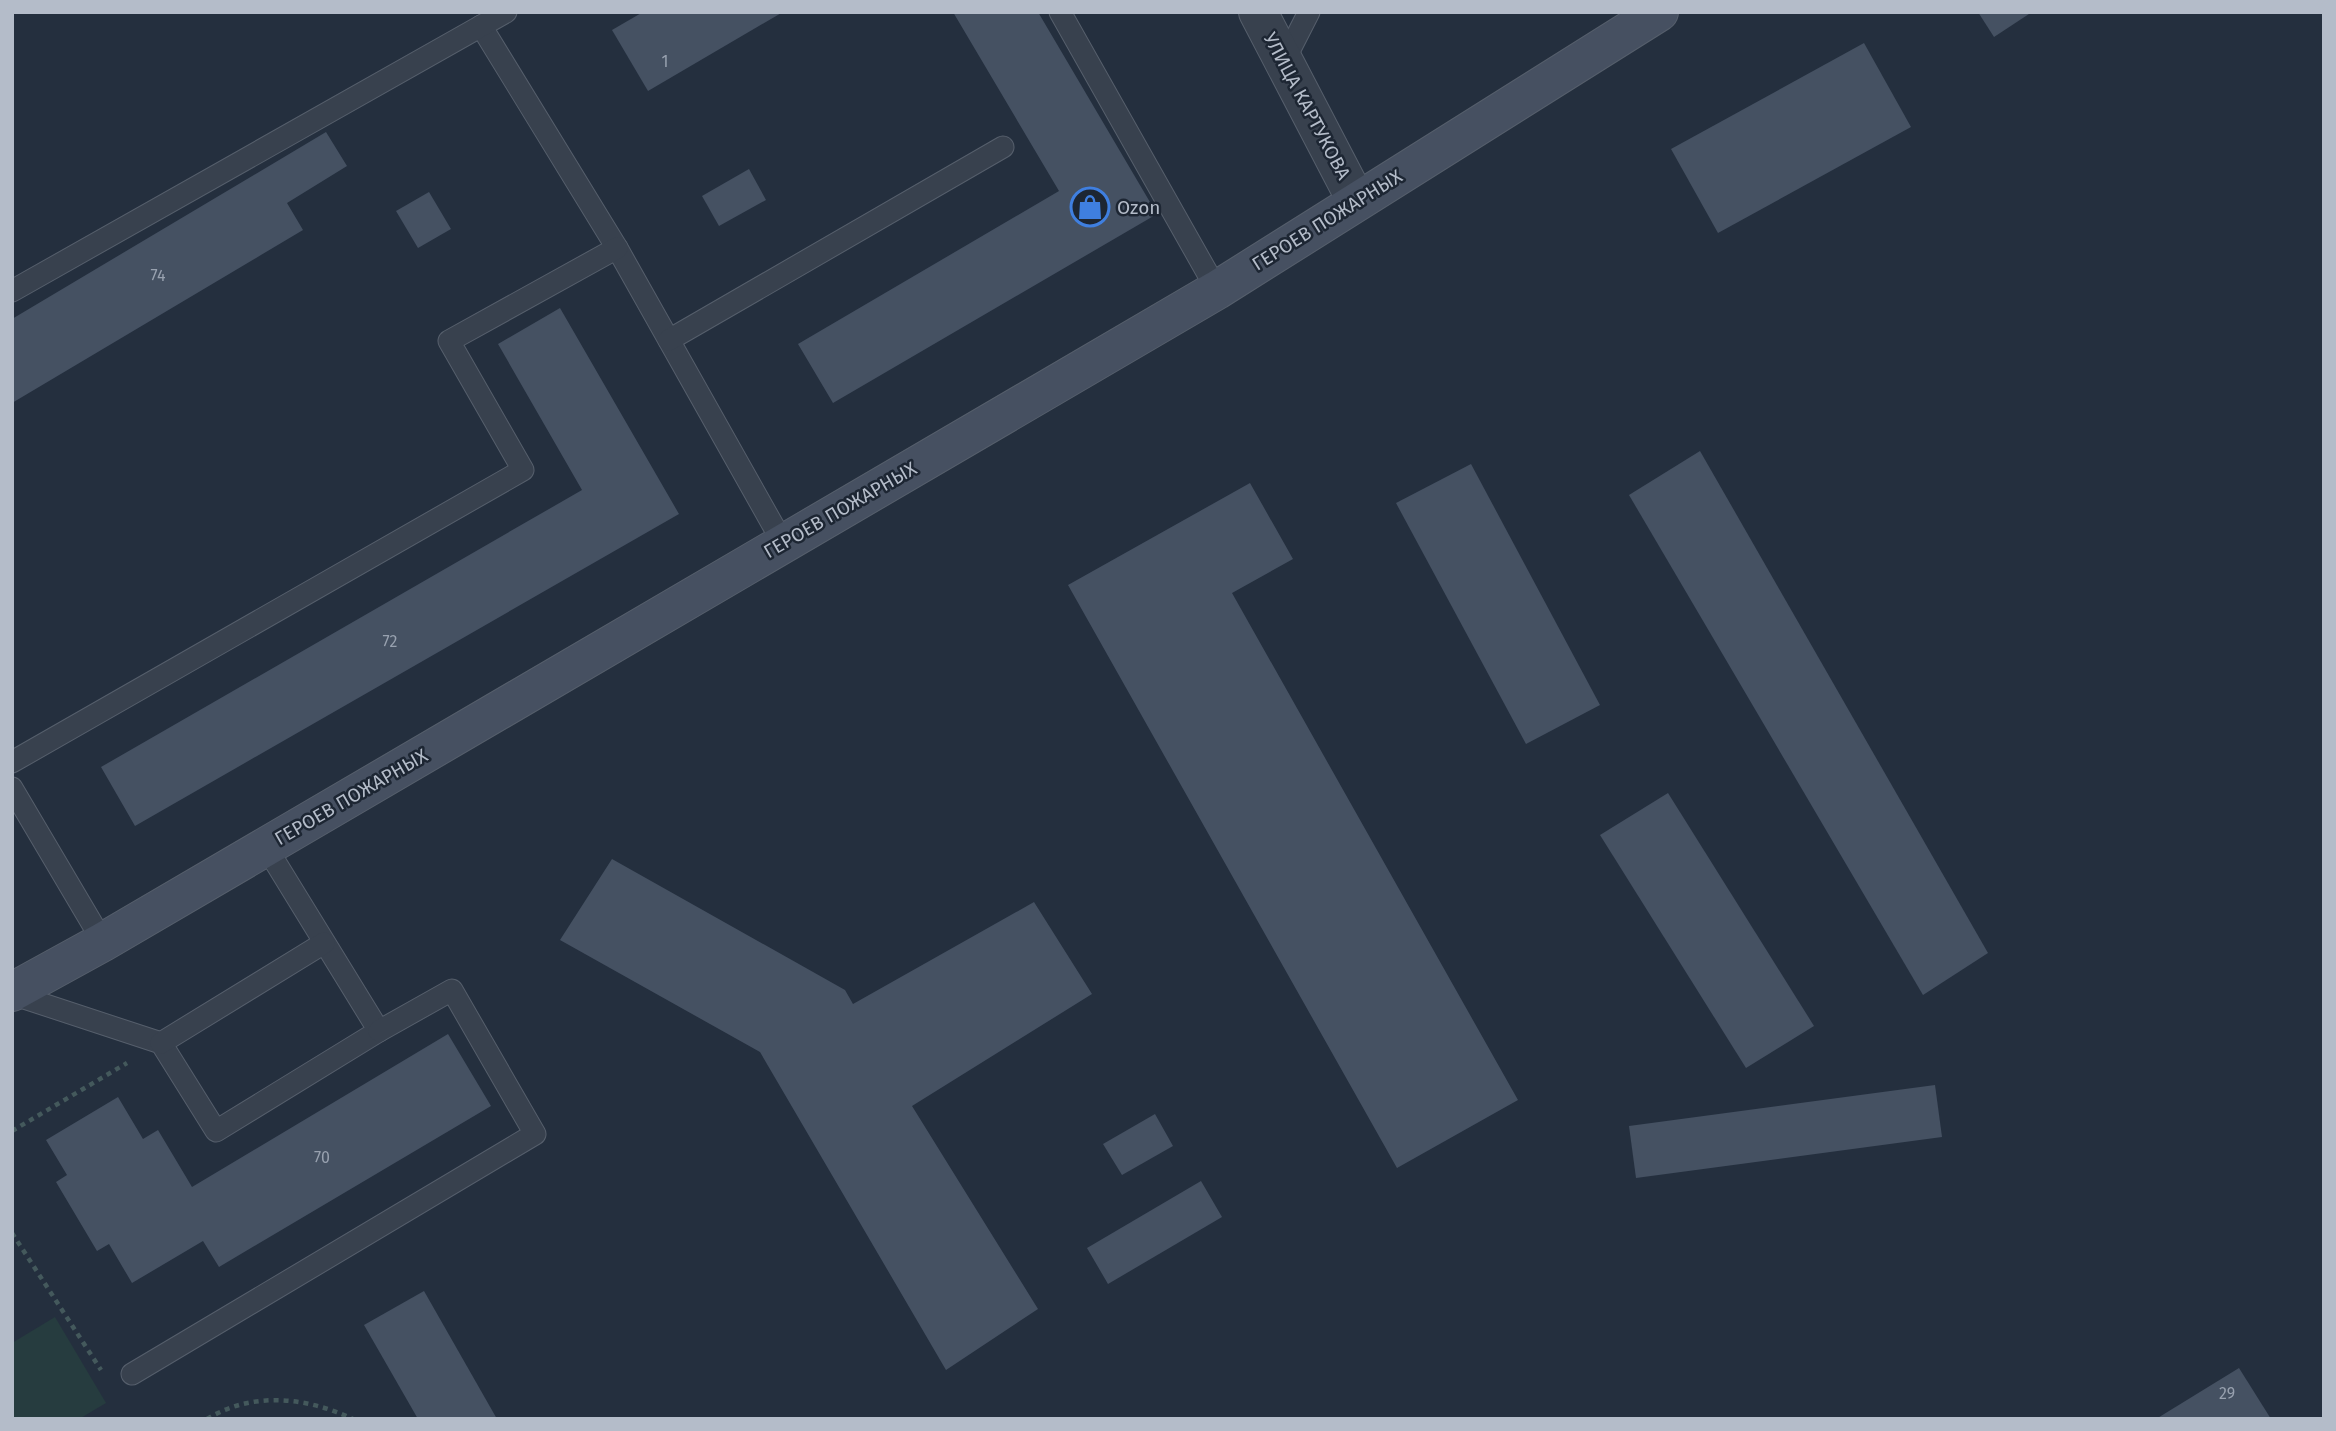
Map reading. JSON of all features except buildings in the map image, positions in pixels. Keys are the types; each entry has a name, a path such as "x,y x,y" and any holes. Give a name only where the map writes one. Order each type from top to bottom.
{"main road":[{"name":"ГЕРОЕВ ПОЖАРНЫХ","path":"12,993 1217,290 1356,200 1659,12"}],"street":[{"name":"УЛИЦА КАРТУКОВА","path":"1258,12 1356,200"}],"lane":[{"path":"12,291 506,12"},
{"path":"1060,12 1217,290"},
{"path":"1284,61 1309,12"},
{"path":"481,26 617,248 783,543"},
{"path":"669,340 1003,147"},
{"path":"12,762 523,470 449,341 617,248"},
{"path":"12,788 103,942"},
{"path":"266,847 379,1031"},
{"path":"161,1043 324,943"},
{"path":"12,993 161,1043 216,1131 379,1031 452,990 535,1134 132,1374"}],"path":[{"path":"13,1132 161,1043"},
{"path":"12,1233 110,1386 132,1374"},
{"path":"206,1419 242,1404 271,1399 300,1401 328,1408 353,1419"}],"green space":[{"path":"55,1317 106,1403 79,1419 12,1419 12,1343"}],"place":[{"name":"Ozon","path":"1090,207"}]}
